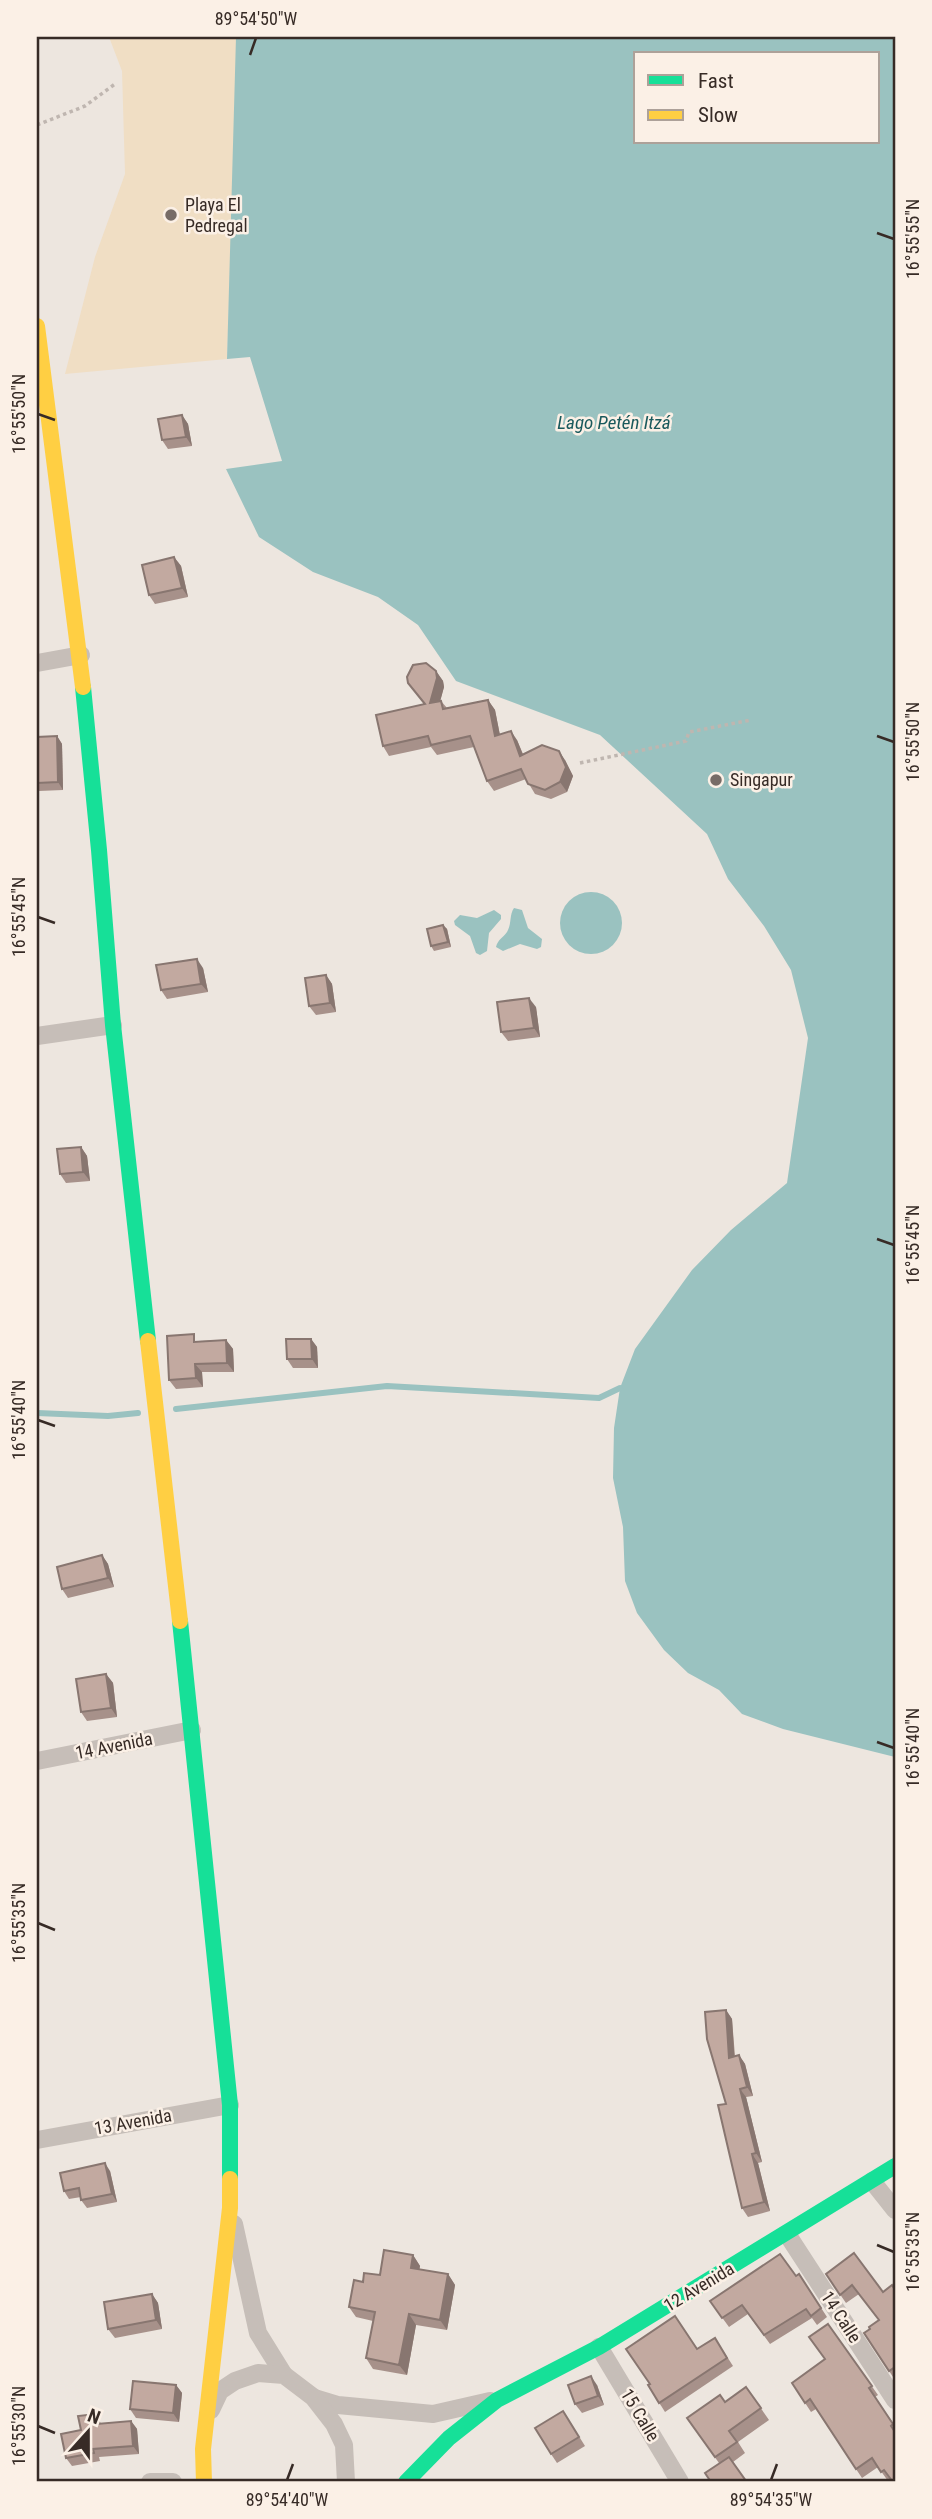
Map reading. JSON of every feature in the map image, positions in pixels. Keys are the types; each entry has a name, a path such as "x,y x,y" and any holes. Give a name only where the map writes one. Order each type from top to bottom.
{"street":[{"path":"37,326 43,413 81,655 106,914 113,1025 192,1730 230,2105 230,2208 203,2449 204,2482"},
{"path":"37,663 81,655"},
{"path":"37,1036 113,1025"},
{"name":"14 Avenida","path":"37,1761 192,1730"},
{"name":"13 Avenida","path":"37,2140 230,2105"},
{"name":"12 Avenida","path":"406,2482 449,2438 497,2400 599,2347 895,2166"},
{"path":"872,2181 895,2210"},
{"path":"230,2208 258,2333 284,2375 313,2397 334,2424 344,2445 346,2482"},
{"name":"14 Calle","path":"787,2234 895,2400"},
{"name":"15 Calle","path":"599,2347 680,2482"},
{"path":"209,2414 220,2391 235,2381 258,2373 284,2375"},
{"name":"12 Avenida","path":"313,2397 338,2405 433,2414 497,2400"},
{"path":"150,2482 173,2482"}],"path":[{"path":"37,125 85,106 115,84"},
{"path":"580,763 686,741 689,732 751,720"}],"sand":[{"name":"Playa El Pedregal","path":"109,37 238,39 227,359 65,374 95,257 125,174 122,71"}],"water":[{"name":"Lago Petén Itzá","path":"236,37 895,37 895,1757 783,1729 742,1714 719,1690 688,1673 664,1650 637,1613 625,1581 623,1527 613,1478 614,1428 620,1388 635,1349 692,1270 731,1230 787,1183 808,1038 791,970 764,926 728,879 707,834 600,735 456,681 418,625 378,597 313,572 259,537 226,469 282,461 250,357 227,359"},
{"path":"591,892 613,901 622,923 613,945 591,954 569,945 560,923 569,901"},
{"path":"514,908 522,910 528,928 542,939 541,947 537,949 520,944 503,951 496,947 509,929"},
{"path":"494,910 501,915 501,919 489,933 487,951 480,955 476,953 470,936 455,925 454,921 460,915 477,918"}],"building":[{"path":"182,415 186,437 162,440 158,419"},
{"path":"174,557 182,588 149,595 142,565"},
{"path":"426,663 436,671 437,678 430,703 441,701 443,709 488,700 495,736 511,731 520,756 542,745 559,751 566,767 560,782 545,790 528,784 521,769 487,781 470,736 431,745 428,736 383,746 376,715 425,704 408,683 407,677 413,665"},
{"path":"57,736 58,782 37,783 37,737"},
{"path":"443,925 448,942 431,946 427,929"},
{"path":"197,959 201,984 161,990 156,965"},
{"path":"326,975 330,1003 309,1006 305,978"},
{"path":"529,998 534,1028 501,1032 497,1002"},
{"path":"81,1147 83,1172 60,1174 57,1149"},
{"path":"194,1334 194,1342 226,1340 227,1363 195,1364 196,1378 169,1380 167,1336"},
{"path":"286,1339 311,1339 312,1359 287,1359"},
{"path":"102,1555 108,1578 62,1589 57,1567"},
{"path":"106,1674 111,1708 81,1712 76,1679"},
{"path":"726,2010 729,2058 739,2055 747,2087 740,2089 756,2153 752,2154 764,2202 742,2208 718,2105 726,2104 707,2039 705,2012"},
{"path":"105,2163 112,2194 81,2200 79,2188 64,2191 60,2173"},
{"path":"384,2250 413,2255 411,2268 448,2274 440,2320 409,2314 399,2365 366,2358 375,2312 349,2307 354,2280 363,2282 364,2273 380,2275"},
{"path":"854,2253 883,2292 892,2285 895,2290 895,2367 889,2371 864,2333 879,2320 852,2285 840,2295 826,2274"},
{"path":"780,2254 796,2276 799,2274 821,2308 811,2316 806,2309 764,2335 742,2305 722,2318 710,2301"},
{"path":"152,2294 156,2320 108,2329 104,2302"},
{"path":"675,2316 697,2349 715,2338 727,2358 659,2403 648,2385 650,2384 626,2349"},
{"path":"828,2324 872,2386 869,2388 893,2424 895,2482 884,2470 881,2472 872,2458 856,2469 810,2399 805,2403 792,2383 825,2359 809,2337"},
{"path":"591,2376 598,2396 575,2404 568,2385"},
{"path":"133,2381 176,2385 173,2413 130,2409"},
{"path":"746,2387 761,2408 729,2431 737,2442 715,2457 687,2418 720,2395 725,2402"},
{"path":"563,2411 579,2437 551,2454 535,2428"},
{"path":"95,2414 97,2424 131,2421 133,2446 93,2449 94,2453 66,2458 61,2434 81,2430 78,2416"},
{"path":"729,2457 746,2481 711,2482 705,2473"}],"waterway":[{"path":"176,1409 387,1386 599,1398 620,1388"},
{"path":"37,1413 108,1416 138,1413"}],"traffic: fast":[{"path":"83,687 113,1025 148,1341"},
{"path":"180,1621 230,2105 230,2179"},
{"path":"406,2482 449,2438 497,2400 599,2347 895,2166"}],"traffic: slow":[{"path":"37,326 83,687"},
{"path":"148,1341 180,1621"},
{"path":"204,2482 203,2449 230,2208 230,2179"}],"place":[{"name":"Playa El Pedregal","path":"171,215"},
{"name":"Singapur","path":"716,780"}]}
